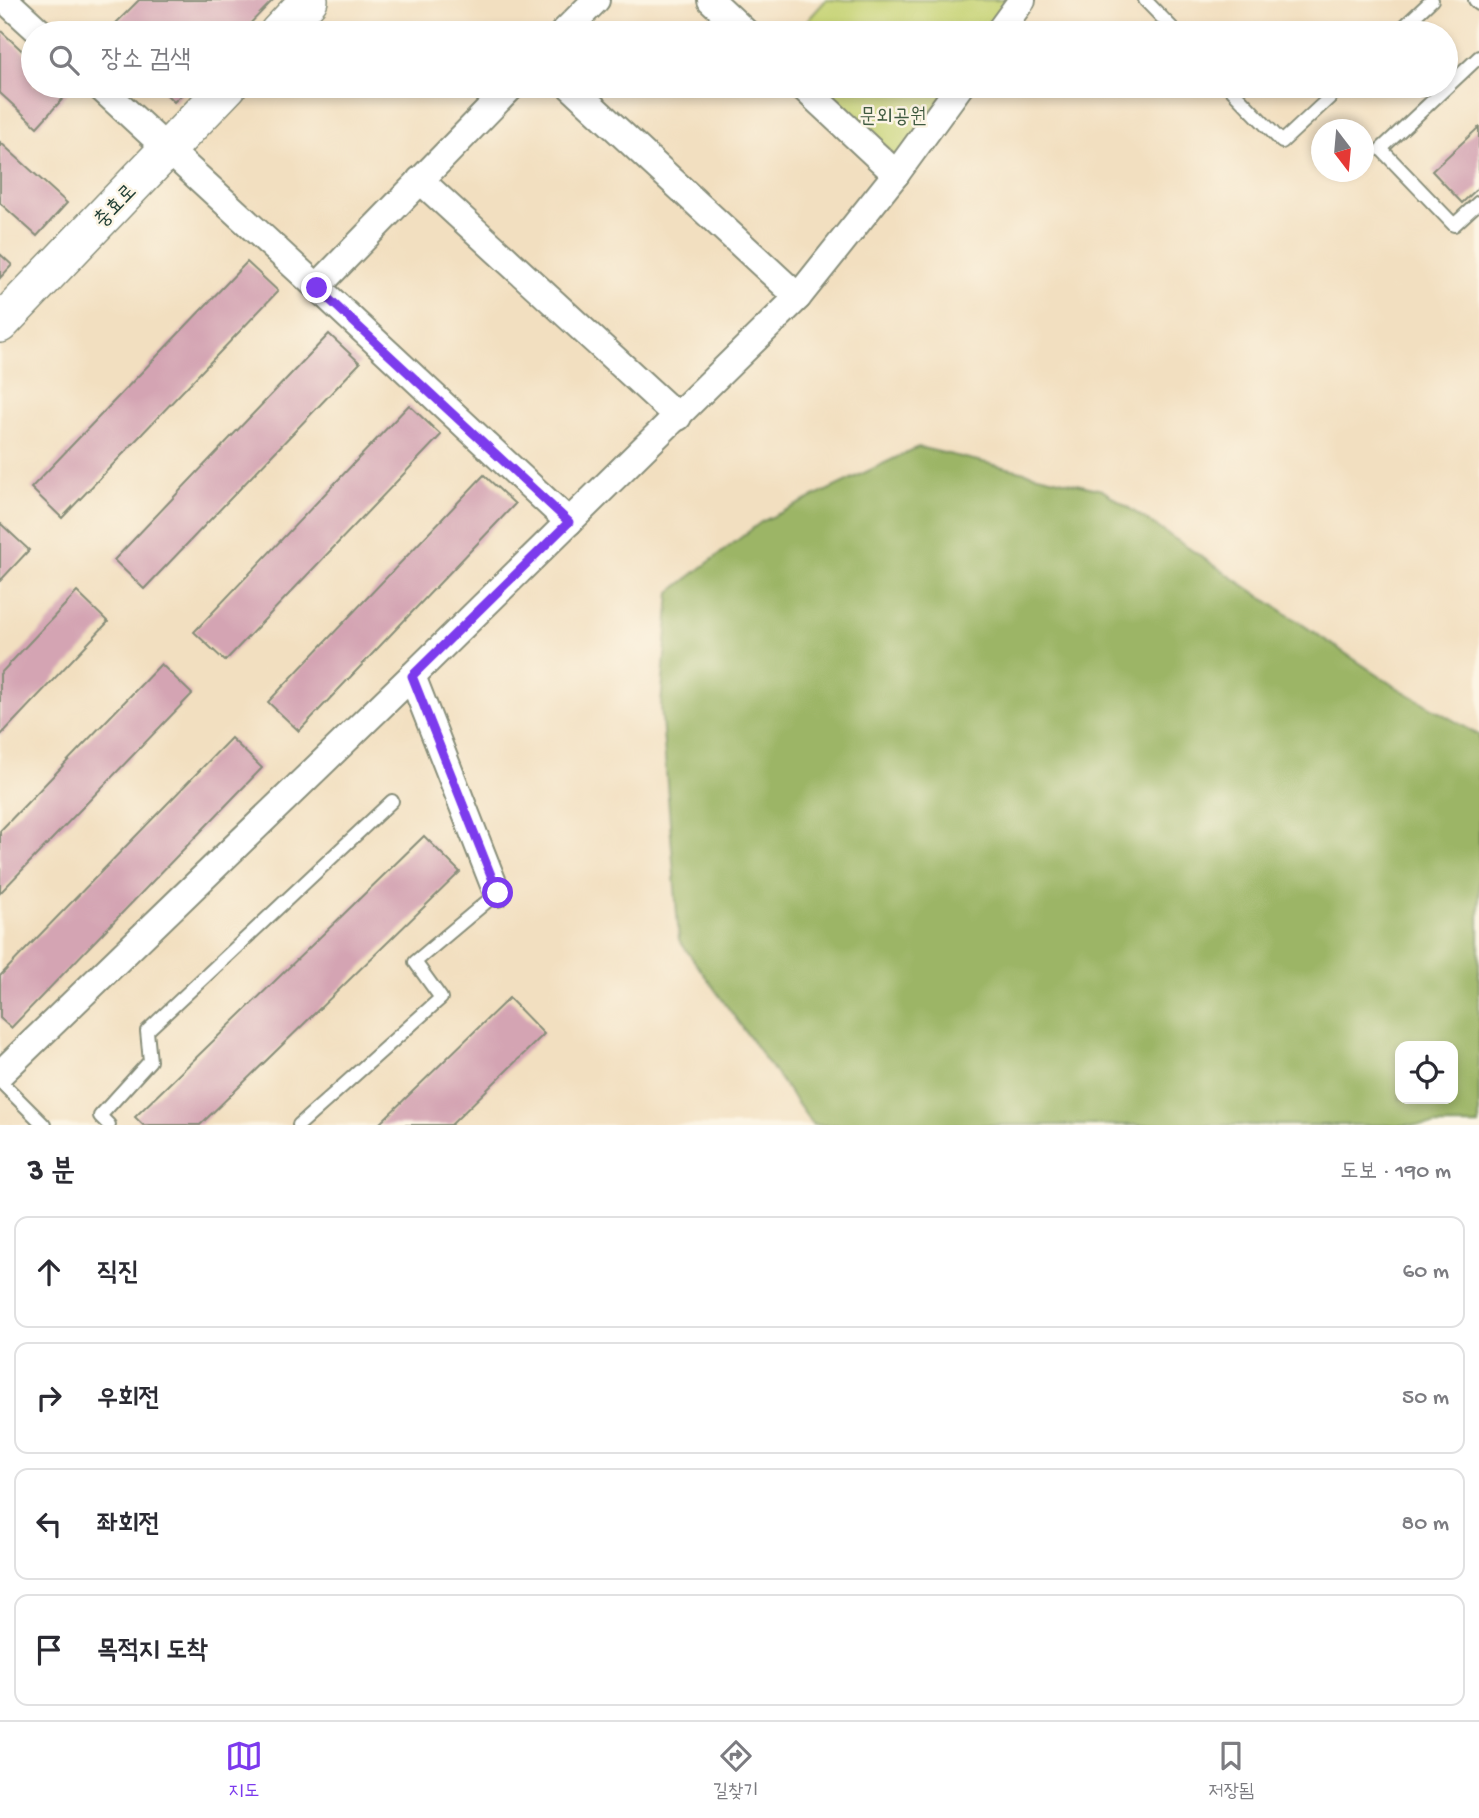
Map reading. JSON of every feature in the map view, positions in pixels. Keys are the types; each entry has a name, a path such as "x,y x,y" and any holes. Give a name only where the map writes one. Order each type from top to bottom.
{"street":[{"path":"5,0 28,21"},
{"path":"289,21 309,0"},
{"path":"575,21 596,0"},
{"path":"711,0 733,21"},
{"path":"1007,21 1022,0"},
{"path":"112,98 569,522"},
{"name":"충효로","path":"0,324 216,98"},
{"path":"317,288 500,98"},
{"path":"583,98 798,297"},
{"path":"815,98 896,174"},
{"path":"0,1074 412,676 798,297 896,174 951,98"},
{"path":"420,180 678,416"},
{"path":"412,676 498,893"}],"lane":[{"path":"1145,0 1165,21"},
{"path":"1410,21 1432,0"},
{"path":"1475,0 1479,4"},
{"path":"1458,77 1479,57"},
{"path":"1240,98 1282,142 1329,98"},
{"path":"1435,98 1381,149 1454,225 1479,202"},
{"path":"108,1125 100,1116 150,1061 148,1031 392,801"},
{"path":"299,1125 442,998 415,962 498,893"},
{"path":"0,1081 44,1125"}],"green space":[{"path":"826,0 1015,0 999,21 807,21"},
{"name":"문외공원","path":"834,98 942,98 897,158"},
{"path":"918,447 1102,490 1391,684 1479,735 1479,1125 813,1125 679,940 661,706 670,592 761,522"}],"building":[{"path":"139,0 273,0 253,21 118,21"},
{"path":"0,30 21,50 21,98 63,98 37,127 0,93"},
{"path":"1479,127 1479,187 1462,203 1432,171"},
{"path":"0,142 67,203 37,236 0,203"},
{"path":"0,254 12,265 0,278"},
{"path":"247,262 278,291 62,518 31,488"},
{"path":"329,334 360,363 144,589 114,560"},
{"path":"409,405 441,435 225,661 194,632"},
{"path":"484,475 515,504 299,731 268,702"},
{"path":"0,523 29,550 0,581"},
{"path":"77,592 108,622 0,736 0,674"},
{"path":"161,664 192,694 0,893 0,831"},
{"path":"231,738 262,768 11,1028 0,1018 0,976"},
{"path":"424,836 460,872 200,1125 143,1125 135,1117"},
{"path":"509,998 544,1034 451,1125 378,1125"}],"route":[{"path":"317,288 569,522 412,676 498,893"}]}
